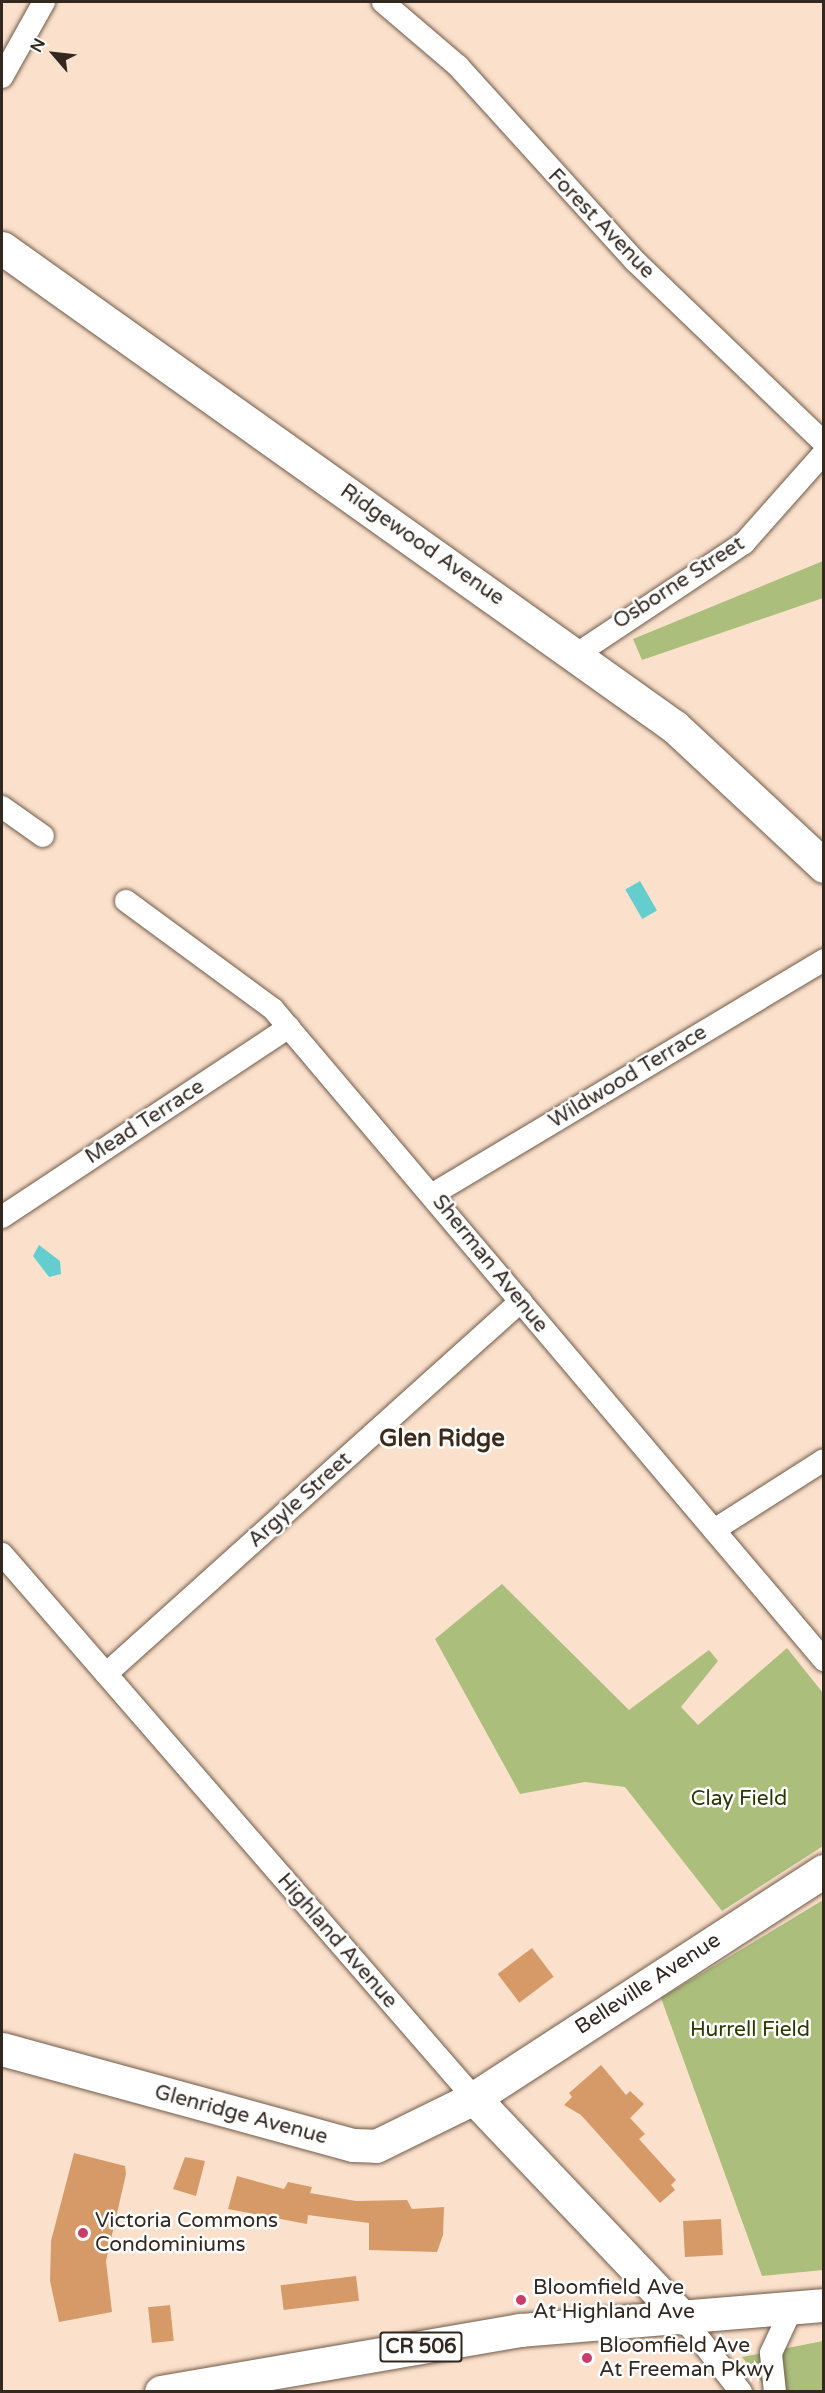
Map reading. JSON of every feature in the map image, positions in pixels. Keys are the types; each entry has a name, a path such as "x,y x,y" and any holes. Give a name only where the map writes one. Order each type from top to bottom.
{"street":[{"path":"2,77 44,2"},
{"name":"Forest Avenue","path":"382,2 458,66 635,261 824,443"},
{"name":"Ridgewood Avenue","path":"2,248 584,660 675,727 824,866"},
{"name":"Osborne Street","path":"584,660 744,543 824,453"},
{"path":"2,807 43,836"},
{"name":"Sherman Avenue","path":"126,901 273,1009 433,1194 824,1660"},
{"name":"Wildwood Terrace","path":"433,1194 824,960"},
{"name":"Mead Terrace","path":"2,1217 289,1027"},
{"name":"Argyle Street","path":"106,1674 521,1301"},
{"path":"714,1530 824,1460"},
{"name":"Highland Avenue","path":"2,1554 474,2098 683,2318"},
{"name":"Belleville Avenue","path":"474,2098 824,1871"},
{"name":"Glenridge Avenue","path":"2,2049 353,2145 395,2140 474,2098"},
{"path":"683,2318 824,2305"},
{"path":"775,2391 771,2353 792,2308"},
{"path":"683,2318 741,2391"},
{"name":"CR 506","path":"161,2391 520,2330 683,2318"}],"green space":[{"path":"823,561 823,598 642,660 633,639"},
{"name":"Clay Field","path":"502,1584 629,1710 709,1650 718,1661 681,1707 698,1725 787,1648 823,1693 823,1846 722,1911 625,1787 585,1782 520,1794 435,1639"},
{"name":"Hurrell Field","path":"823,1900 823,2270 762,2276 661,1998"},
{"path":"823,2341 823,2391 769,2391 742,2357"}],"water":[{"path":"640,881 657,910 642,919 625,890"},
{"path":"39,1245 60,1261 61,1274 49,1277 33,1256"}],"building":[{"path":"532,1948 554,1977 519,2003 498,1974"},
{"path":"601,2065 626,2095 630,2091 644,2104 630,2118 645,2134 639,2139 676,2180 671,2185 675,2190 660,2203 581,2115 564,2105 572,2097 569,2093"},
{"name":"Victoria Commons Condominiums","path":"74,2153 125,2166 126,2174 106,2261 112,2312 59,2322 50,2281 51,2241"},
{"path":"185,2157 205,2161 196,2196 173,2189"},
{"path":"237,2176 284,2189 288,2182 312,2187 310,2193 356,2201 407,2200 412,2209 444,2207 443,2235 437,2252 369,2250 369,2223 308,2215 307,2224 228,2209"},
{"path":"721,2219 723,2255 685,2257 683,2221"},
{"path":"356,2276 359,2301 284,2310 281,2285"},
{"path":"170,2305 174,2341 152,2343 148,2307"}],"place":[{"name":"Victoria Commons Condominiums","path":"83,2233"},
{"name":"Bloomfield Ave At Highland Ave","path":"521,2300"},
{"name":"Bloomfield Ave At Freeman Pkwy","path":"587,2358"}],"district":[{"name":"Glen Ridge","path":"442,1439"}]}
